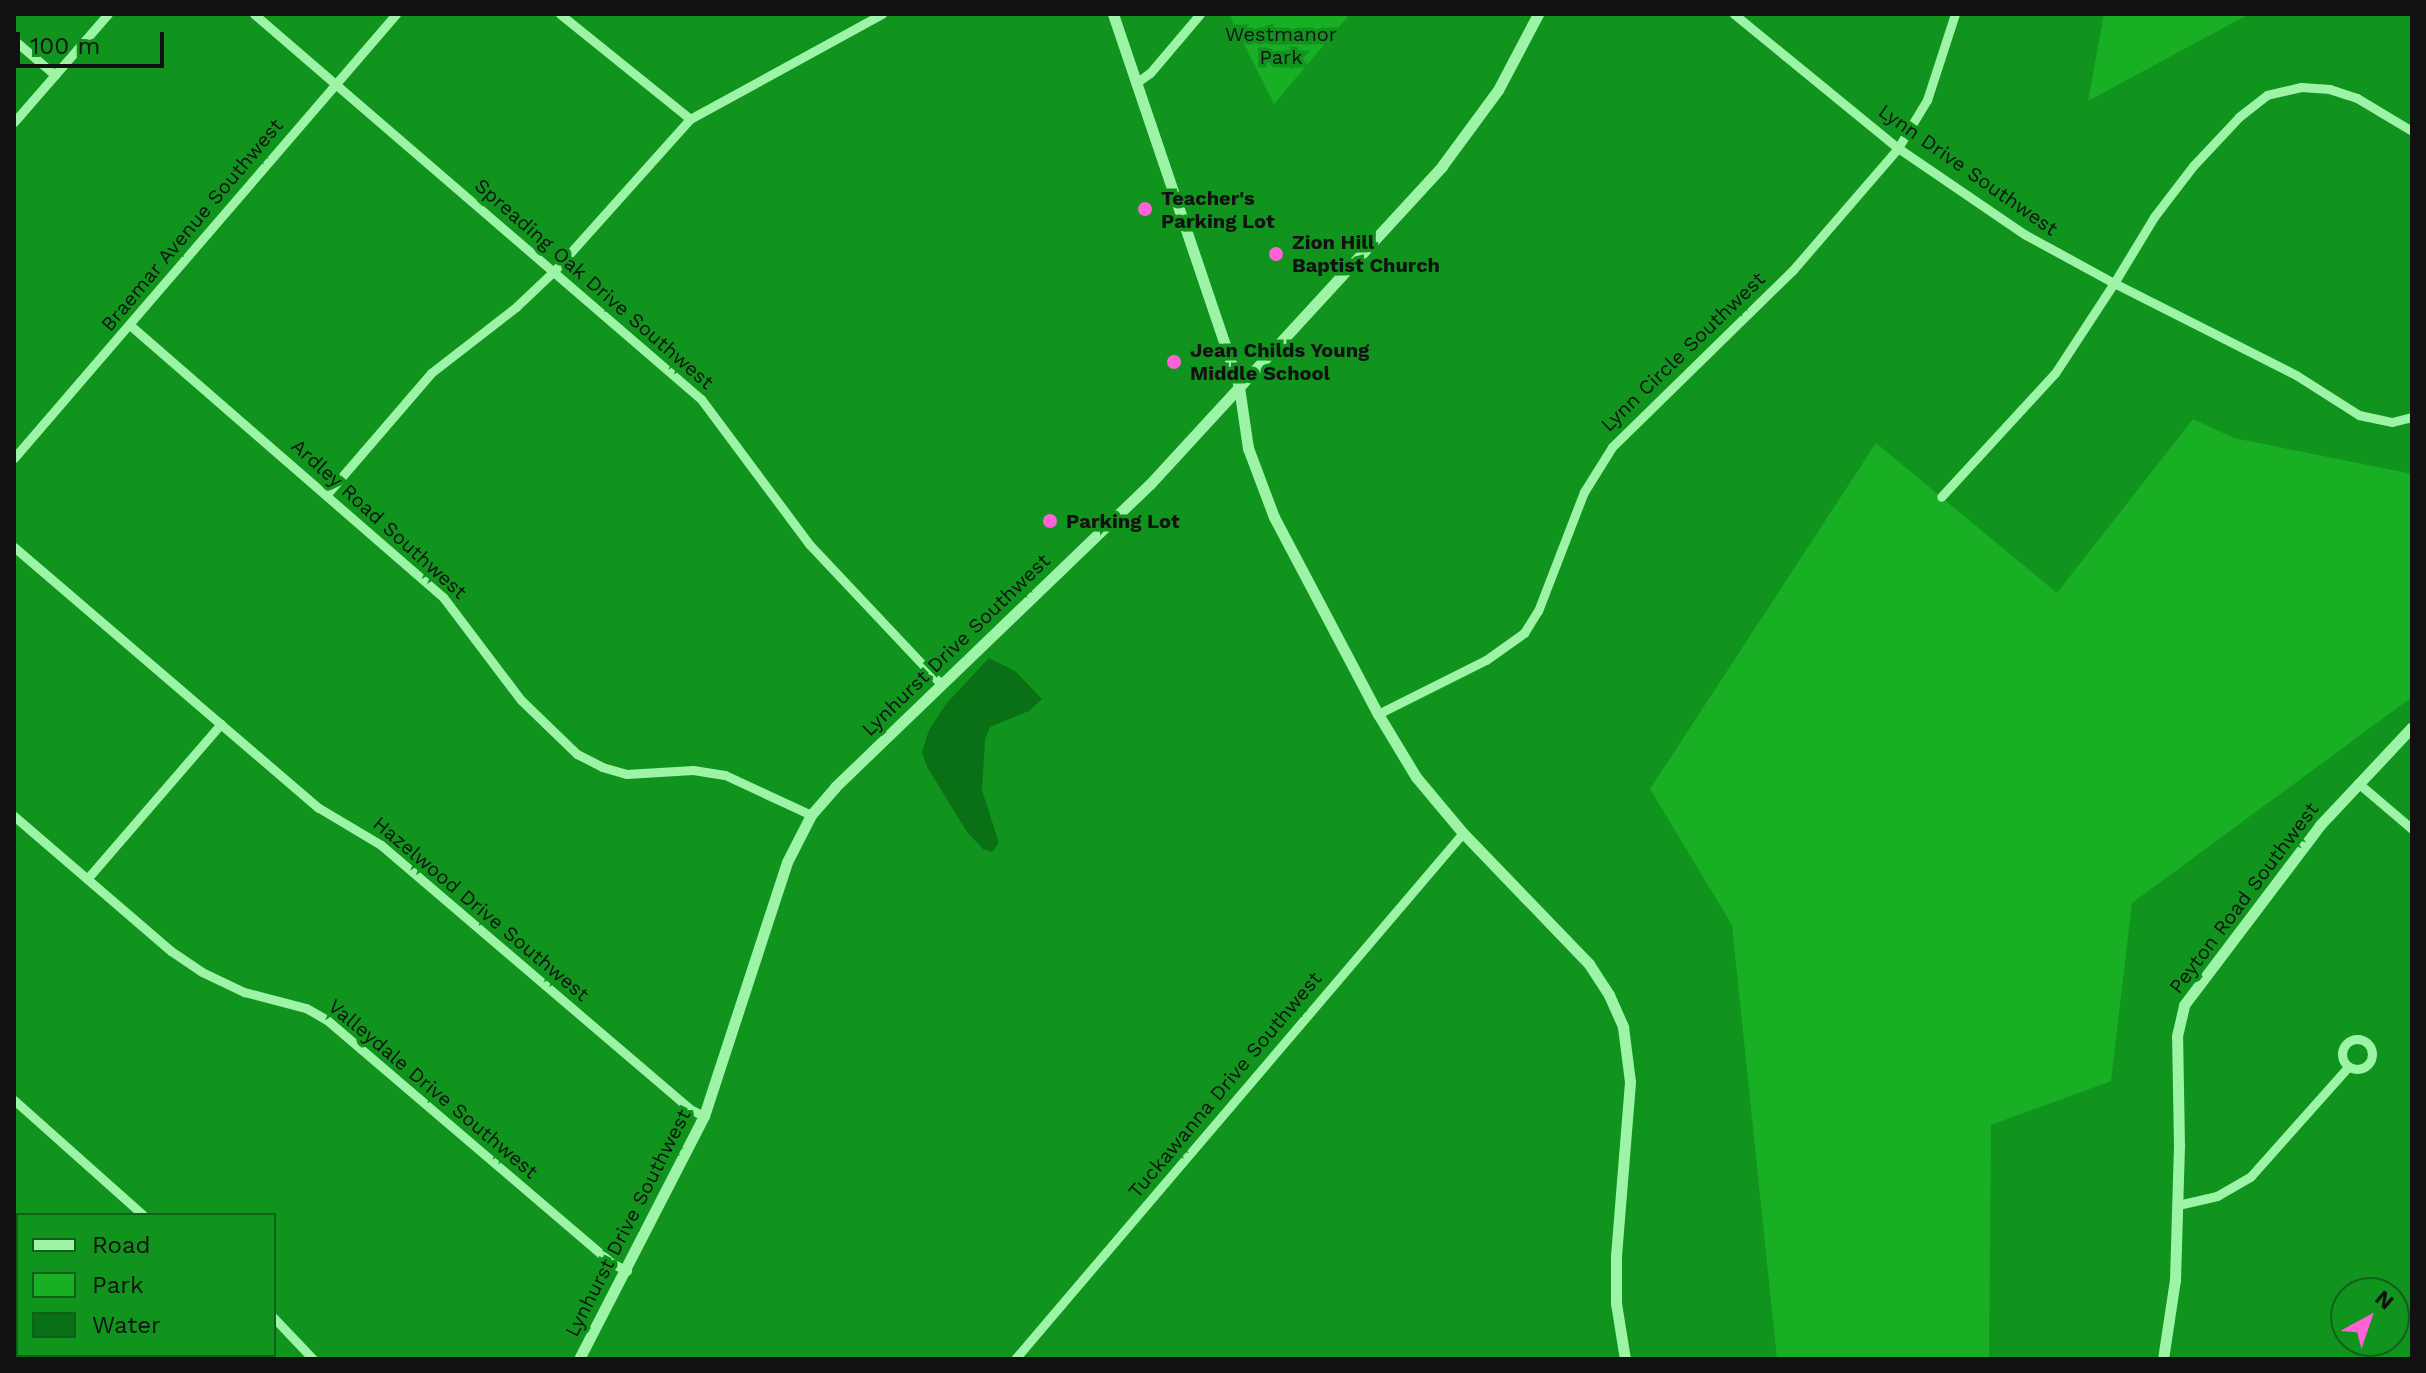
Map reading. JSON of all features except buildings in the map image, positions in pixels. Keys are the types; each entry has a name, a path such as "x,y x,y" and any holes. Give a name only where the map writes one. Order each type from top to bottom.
{"street":[{"path":"14,122 108,14"},
{"name":"Spreading Oak Drive Southwest","path":"254,14 701,399 809,544 941,684"},
{"name":"Braemar Avenue Southwest","path":"14,458 131,326 396,14"},
{"path":"560,14 690,119"},
{"path":"327,494 431,373 516,307 554,271 690,119 882,14"},
{"path":"1113,14 1239,387 1248,448 1260,486 1378,714 1416,777 1463,833 1589,964 1609,995 1623,1027 1630,1082 1616,1257 1616,1303 1625,1359"},
{"path":"1136,83 1150,73 1200,14"},
{"name":"Lynn Drive Southwest","path":"1734,14 1898,148 2024,234 2296,375 2359,415 2392,422 2412,417"},
{"name":"Lynn Circle Southwest","path":"1378,714 1486,660 1524,633 1538,611 1584,492 1612,447 1792,271 1898,148 1927,100 1955,14"},
{"name":"Lynhurst Drive Southwest","path":"579,1359 627,1271 704,1116 787,862 811,815 835,787 1150,484 1442,166 1498,90 1537,15"},
{"path":"14,40 55,75"},
{"path":"1941,497 2055,373 2154,217 2193,166 2239,117 2267,95 2301,87 2330,89 2357,98 2412,131"},
{"name":"Ardley Road Southwest","path":"131,326 443,597 521,700 577,754 602,767 626,774 693,770 725,775 811,815"},
{"name":"Hazelwood Drive Southwest","path":"14,547 319,808 381,845 690,1109 704,1116"},
{"path":"87,879 221,724"},
{"name":"Peyton Road Southwest","path":"2163,1359 2175,1280 2177,1036 2184,1005 2320,825 2412,727"},
{"path":"2358,783 2412,829"},
{"name":"Valleydale Drive Southwest","path":"14,816 171,951 202,972 244,992 306,1008 327,1020 612,1263 627,1271"},
{"name":"Tuckawanna Drive Southwest","path":"1015,1359 1463,833"},
{"path":"2178,1205 2217,1196 2251,1176 2348,1067"},
{"path":"14,1100 141,1213"},
{"path":"276,1320 313,1359"},
{"path":"1023,1350 1034,1359"}],"green space":[{"name":"Westmanor Park","path":"1229,14 1350,14 1274,104"},
{"path":"2104,14 2249,14 2088,101"},
{"path":"2193,419 2234,438 2412,474 2412,697 2132,903 2111,1081 1991,1125 1989,1359 1777,1359 1732,925 1650,789 1876,443 2057,593"}],"water":[{"path":"989,658 1015,671 1042,699 1029,711 990,727 985,740 982,790 999,843 992,852 983,849 967,832 927,767 922,752 929,730 946,704"}],"place":[{"name":"Teacher's Parking Lot","path":"1145,209"},
{"name":"Zion Hill Baptist Church","path":"1276,254"},
{"name":"Jean Childs Young Middle School","path":"1174,362"},
{"name":"Parking Lot","path":"1050,521"}]}
